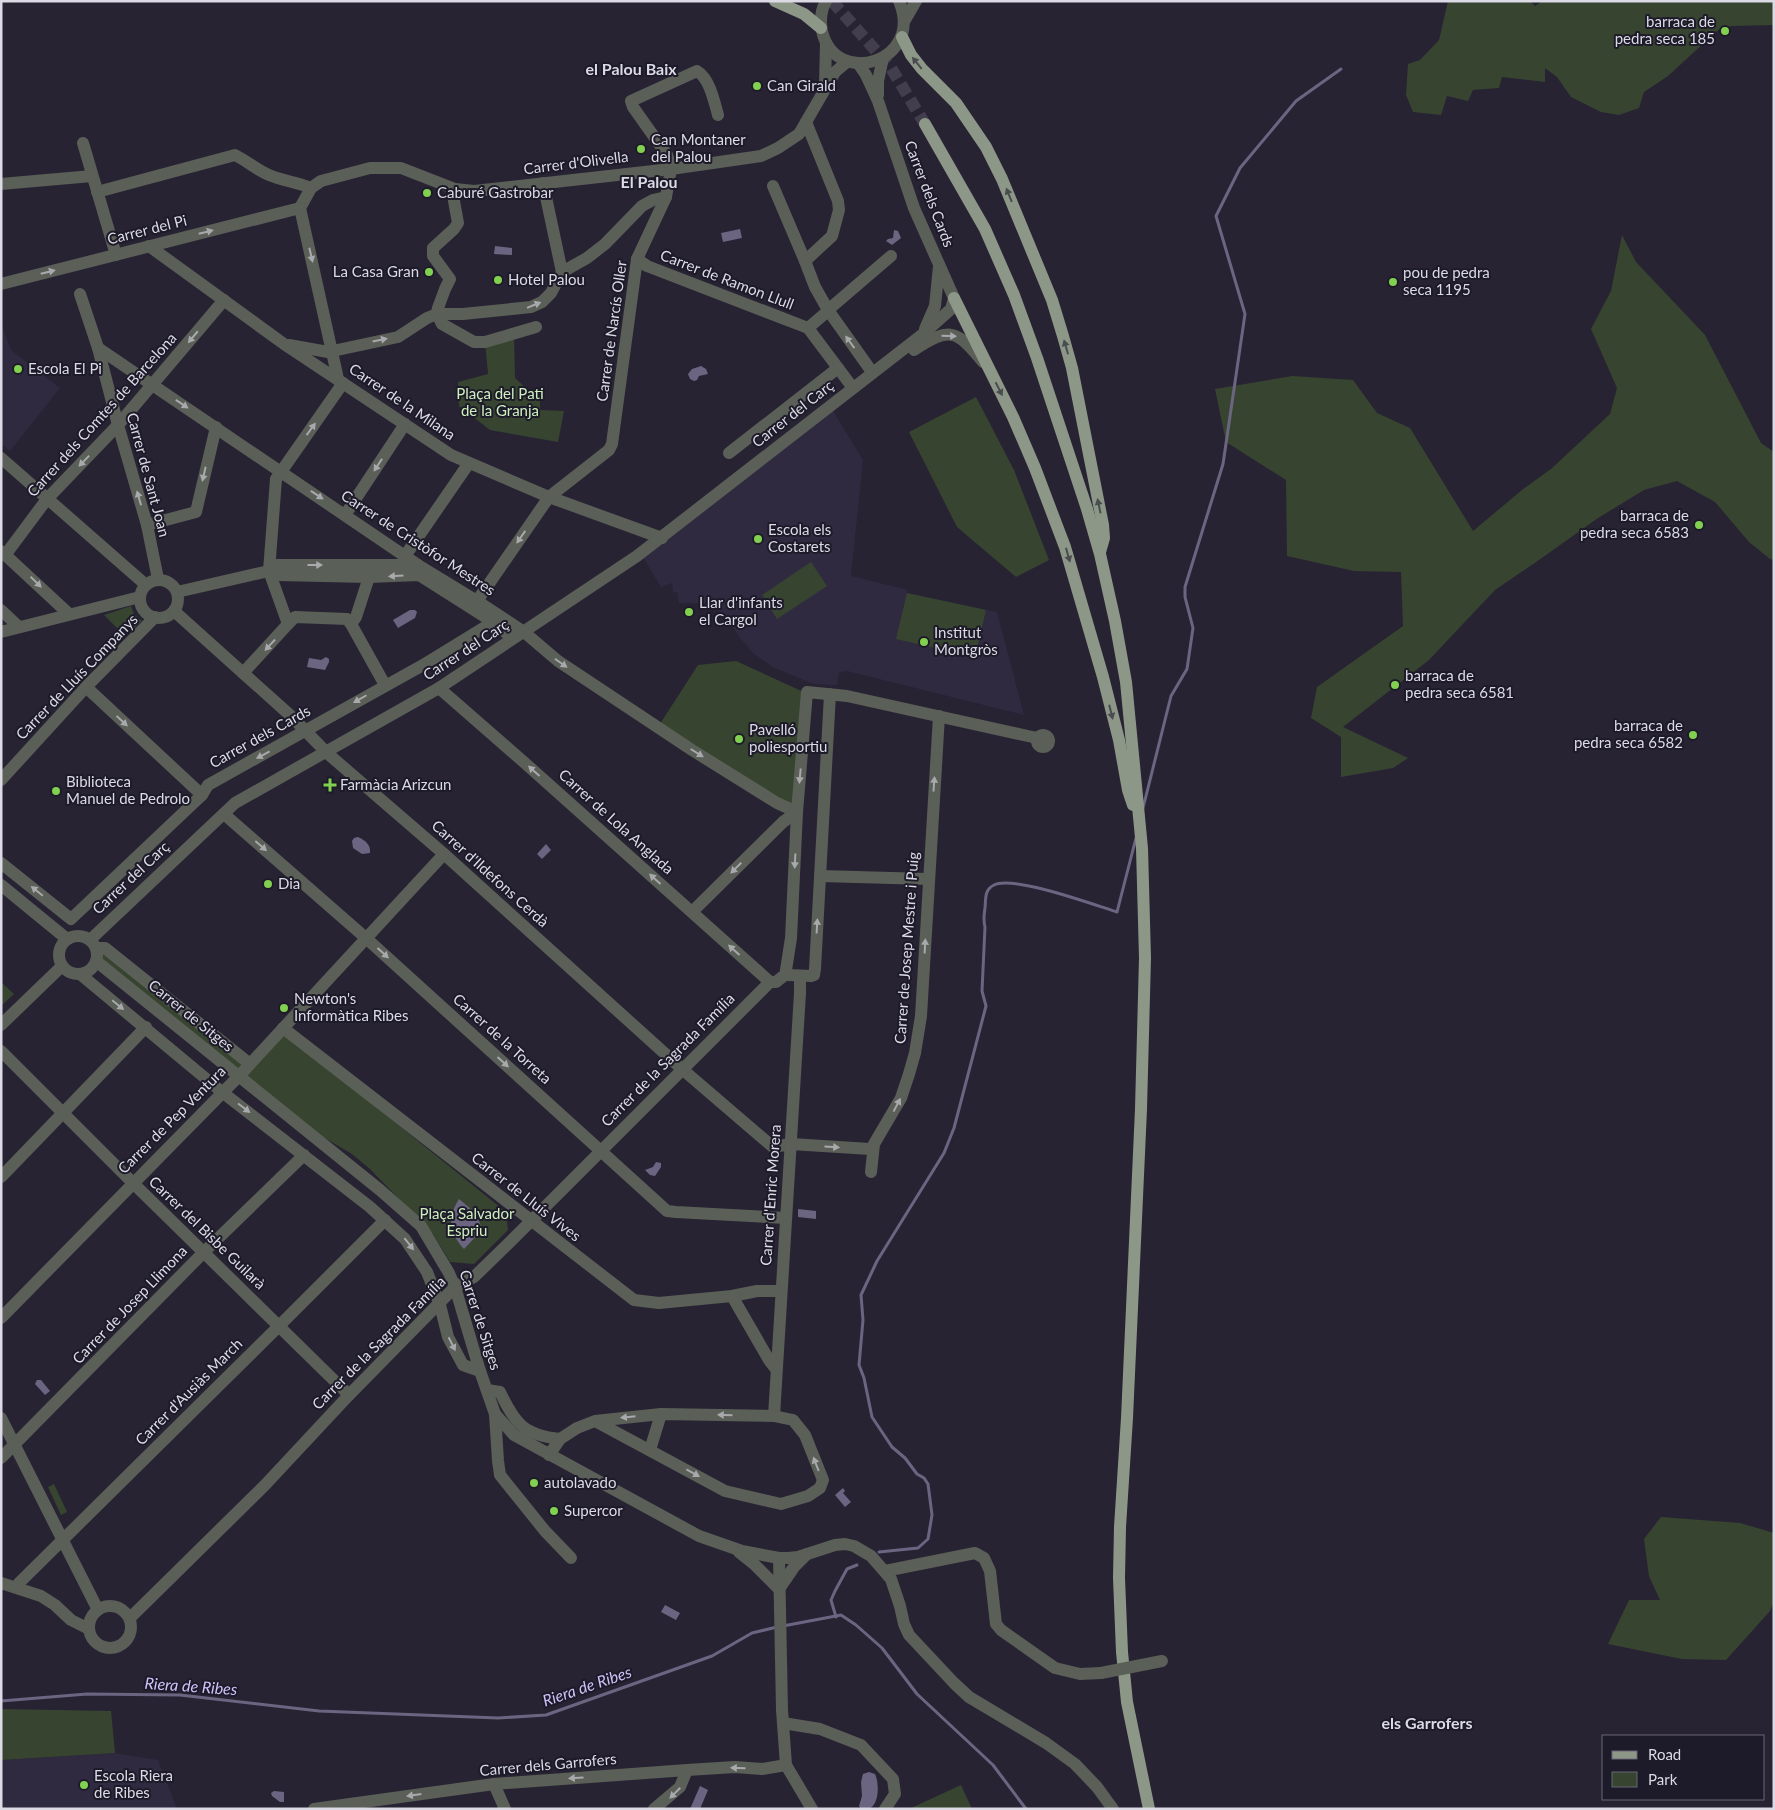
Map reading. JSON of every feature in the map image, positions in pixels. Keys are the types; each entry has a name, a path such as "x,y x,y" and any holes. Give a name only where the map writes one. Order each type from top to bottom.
{"main road":[{"path":"775,1 804,14 821,28"},
{"path":"902,37 911,55 922,69 956,102 986,147 1002,179 1052,300 1072,368 1103,525 1104,538 1100,554"},
{"path":"925,124 985,229 1014,295 1087,509 1100,554 1123,659 1141,838 1145,958 1127,1418 1120,1526 1120,1578 1122,1652 1127,1702 1149,1809"},
{"path":"954,298 1024,443 1065,547 1103,677 1128,790 1132,804 1139,816"}],"street":[{"path":"826,1 821,16 821,28 826,43"},
{"path":"900,1 905,20"},
{"path":"825,88 835,72 853,62 871,63 883,58 894,49 902,37 905,20 916,1"},
{"name":"Carrer dels Cards","path":"826,43 835,54 853,62 866,75 878,101 914,208 954,298"},
{"name":"Carrer d'Olivella","path":"311,188 321,181 370,168 401,168 455,189 474,191 671,169 761,156 778,148 799,134 806,122 825,88 826,43"},
{"name":"Carrer dels Cards","path":"878,101 878,81 883,58"},
{"path":"671,169 667,155 632,107 631,100 697,71 703,75 714,100 718,115"},
{"path":"805,261 832,236 839,210 838,201 806,122"},
{"path":"82,143 116,254"},
{"path":"96,192 235,155 268,175 311,188 300,208 332,350 341,381 276,479 269,572 288,624"},
{"name":"Carrer de Narcís Oller","path":"549,497 609,450 612,444 637,259 666,197 671,169"},
{"path":"1,184 92,176"},
{"path":"544,183 562,272"},
{"path":"773,186 815,287 828,310 872,372"},
{"path":"455,189 454,201 458,223 433,248 433,256 450,276 437,314 442,324 474,342 485,342 536,327"},
{"path":"284,344 328,352 398,337 427,318 437,314 463,314 530,307 542,302 551,293 562,272 587,258 605,244 642,206 653,200 666,197"},
{"name":"Carrer del Pi","path":"1,284 300,208"},
{"name":"Carrer de la Milana","path":"150,246 284,344 451,455 549,497 662,538"},
{"path":"856,385 838,368 808,328 891,256"},
{"name":"Carrer de Ramon Llull","path":"637,259 647,266 808,328"},
{"path":"923,334 935,306 939,264"},
{"name":"Carrer de Sant Joan","path":"80,294 98,348 147,525 158,579"},
{"name":"Carrer del Carç","path":"93,944 235,803 439,688 662,538 923,334 951,309 954,298"},
{"name":"Carrer dels Comtes de Barcelona","path":"4,552 47,499 118,425 224,300"},
{"name":"Carrer del Carç","path":"856,385 890,368 931,339 946,334 961,337 987,367"},
{"name":"Carrer de Cristòfor Mestres","path":"98,348 418,565 477,601 518,635 692,750 777,802 798,812"},
{"path":"729,453 838,368"},
{"path":"345,515 405,424"},
{"path":"147,525 196,512 216,427"},
{"path":"1,458 146,585"},
{"path":"405,556 470,463"},
{"path":"477,601 549,497"},
{"path":"4,552 69,614"},
{"path":"177,592 269,572 277,565 418,565"},
{"path":"269,572 277,575 369,577 419,574 493,622 518,635"},
{"path":"351,624 356,617 369,577"},
{"path":"158,579 165,580 174,586 179,598 174,611 162,618 155,618 149,615 143,609 140,597 146,585 158,579"},
{"path":"1,632 140,597"},
{"path":"1,610 20,627"},
{"name":"Carrer d'Ildefons Cerdà","path":"174,611 327,752 444,854 682,1069 773,1147 791,1144"},
{"path":"243,673 295,617 347,618 385,685"},
{"name":"Carrer de Lluís Companys","path":"1,780 86,687 155,618"},
{"name":"Carrer dels Cards","path":"1,863 72,919 202,795 208,785 423,665 493,622"},
{"path":"86,687 202,795"},
{"name":"Carrer de Lola Anglada","path":"439,688 770,982"},
{"path":"830,694 814,975 786,974 807,692 830,694 847,696 1037,738"},
{"name":"Carrer de Josep Mestre i Puig","path":"871,1172 873,1147 901,1098 915,1053 921,1016 939,716"},
{"path":"692,912 783,822 798,812"},
{"name":"Carrer de la Torreta","path":"224,814 367,938 667,1210 786,1218"},
{"name":"Carrer de Pep Ventura","path":"1,1318 239,1076 444,854"},
{"path":"820,876 928,879"},
{"path":"1,885 67,939"},
{"path":"79,936 93,944 96,961 92,969 80,974 70,973 62,966 58,959 60,948 67,939 79,936"},
{"name":"Carrer de Sitges","path":"93,944 104,948 250,1064"},
{"name":"Carrer de Sitges","path":"96,961 380,1190 421,1226 449,1272 455,1287 480,1371 496,1414 514,1434 699,1536 739,1550"},
{"path":"1,1025 62,966"},
{"path":"80,974 222,1092 304,1155 405,1239 427,1272 440,1305 448,1337 462,1364 480,1371"},
{"name":"Carrer de la Sagrada Família","path":"130,1618 265,1485 349,1395 440,1305 455,1287 474,1277 770,982 776,982 786,974"},
{"name":"Carrer d'Enric Morera","path":"774,1416 800,976"},
{"path":"1,1177 146,1027"},
{"name":"Carrer de Lluís Vives","path":"283,1028 634,1300 659,1303 732,1296 757,1291 781,1291"},
{"name":"Carrer del Bisbe Guilarà","path":"1,1051 349,1395"},
{"path":"791,1144 873,1147"},
{"name":"Carrer de Josep Llimona","path":"1,1458 204,1252 304,1155"},
{"name":"Carrer d'Ausiàs March","path":"17,1587 384,1220"},
{"path":"732,1296 769,1360 776,1368"},
{"path":"487,1390 500,1392 509,1411 524,1428 538,1436 560,1439"},
{"path":"496,1414 500,1474 545,1531 571,1558"},
{"path":"650,1450 661,1414"},
{"path":"549,1455 560,1439 577,1428 595,1421 661,1414 774,1416 793,1420 805,1435 823,1480 820,1488 808,1496 781,1504 725,1491 595,1421"},
{"path":"1,1418 98,1610"},
{"path":"739,1550 778,1558 798,1557 835,1545 845,1544 854,1546 871,1556 891,1579 909,1635 954,1683 970,1697 1046,1743 1075,1764 1097,1787 1113,1809"},
{"path":"739,1550 779,1589"},
{"path":"885,1570 975,1553 984,1558 990,1571 996,1624 1001,1630 1055,1668 1080,1674 1101,1673 1162,1661"},
{"path":"779,1589 794,1567 807,1554"},
{"path":"778,1558 782,1706 786,1765 812,1809"},
{"path":"1,1583 41,1596 55,1605 70,1620 90,1629"},
{"path":"113,1606 119,1608 130,1618 131,1632 126,1641 115,1647 104,1647 92,1638 90,1620 98,1610 113,1606"},
{"path":"784,1723 820,1729 861,1745 893,1779 895,1794 885,1809"},
{"name":"Carrer dels Garrofers","path":"314,1809 494,1784 687,1770 762,1769 786,1765"},
{"path":"654,1809 680,1788 687,1770"},
{"path":"494,1784 505,1809"}],"shaded area":[{"path":"740,229 742,238 723,242 721,233"},
{"path":"894,230 898,231 901,238 892,245 886,241 893,238"},
{"path":"495,246 512,248 512,255 494,254"},
{"name":"Escola El Pi","path":"1,323 11,350 60,388 10,451 1,444"},
{"path":"701,366 706,369 708,374 699,376 694,381 690,379 688,374 692,369"},
{"name":"Escola els Costarets","path":"830,406 863,460 851,576 908,590 907,593 997,612 1024,715 847,671 839,672 837,685 813,684 773,667 754,654 740,638 725,615 722,616 714,603 679,603 677,592 673,593 672,583 661,587 641,554"},
{"path":"410,610 417,612 415,618 398,628 393,620"},
{"path":"326,657 329,659 329,662 325,670 307,667 309,658 321,660"},
{"path":"358,837 367,843 370,853 362,854 353,848 352,841"},
{"path":"546,844 551,850 542,859 537,854"},
{"path":"656,1162 661,1163 661,1167 655,1176 650,1175 645,1170 653,1167"},
{"path":"459,1199 477,1214 482,1230 464,1249 455,1237 451,1225 455,1206"},
{"path":"798,1209 816,1211 816,1219 798,1217"},
{"path":"37,1380 41,1380 50,1391 45,1395 35,1384"},
{"path":"843,1488 845,1491 843,1493 851,1502 845,1507 835,1495"},
{"path":"665,1605 680,1613 676,1620 661,1612"},
{"name":"Escola Riera de Ribes","path":"115,1753 158,1760 177,1809 1,1809 1,1760"},
{"path":"869,1772 875,1774 878,1787 877,1798 869,1809 861,1809 859,1806 862,1796 861,1782 863,1774"},
{"path":"700,1786 708,1790 700,1809 690,1809"},
{"path":"274,1791 284,1792 284,1802 280,1802 272,1796 271,1793"}],"green space":[{"path":"1448,1 1530,1 1535,6 1543,1 1774,1 1774,25 1732,26 1718,30 1668,76 1644,92 1639,108 1619,115 1601,112 1571,97 1557,77 1545,68 1545,82 1502,77 1499,88 1473,90 1468,101 1447,96 1441,115 1413,112 1406,95 1408,64 1420,60 1439,40"},
{"path":"1622,235 1636,262 1705,335 1761,443 1774,452 1774,560 1770,559 1749,542 1715,502 1677,481 1644,490 1598,518 1495,590 1429,660 1343,727 1408,758 1393,768 1341,777 1341,737 1311,718 1317,687 1403,626 1401,572 1354,571 1287,556 1286,480 1226,442 1215,389 1292,376 1353,380 1377,413 1410,428 1473,531 1522,490 1551,469 1610,414 1617,388 1591,329 1611,291"},
{"name":"Plaça del Pati de la Granja","path":"514,336 515,378 540,401 540,410 564,411 558,442 490,430 459,406 458,382 488,374 485,342"},
{"path":"976,397 1014,470 1049,560 1016,577 957,527 909,432"},
{"path":"811,562 827,586 777,619 762,595"},
{"path":"907,593 986,610 975,657 896,639"},
{"path":"131,606 134,614 142,621 125,636 104,615"},
{"name":"Pavelló poliesportiu","path":"736,661 808,694 797,812 658,727 698,665"},
{"path":"102,950 245,1064 240,1070 101,959"},
{"path":"1,982 14,994 1,1006"},
{"name":"Plaça Salvador Espriu","path":"283,1032 506,1212 508,1230 474,1264 450,1262 433,1234 370,1169 352,1154 323,1137 245,1074"},
{"path":"54,1484 67,1512 61,1515 48,1487"},
{"path":"1661,1517 1740,1523 1774,1533 1774,1601 1770,1611 1726,1660 1682,1659 1608,1644 1629,1600 1660,1600 1649,1576 1644,1539"},
{"path":"1,1709 111,1711 115,1753 1,1760"},
{"path":"961,1785 972,1809 909,1809"}],"waterway":[{"path":"1143,808 1171,696 1187,669 1193,628 1185,597 1185,587 1223,464 1245,314 1216,216 1240,168 1296,101 1341,69"},
{"path":"879,1552 918,1548 928,1539 932,1515 928,1484 924,1478 917,1474 905,1458 892,1447 872,1417 864,1378 859,1365 863,1320 861,1295 877,1261 944,1153 954,1128 986,1006 982,991 984,918 987,892 994,885 1004,883 1018,884 1054,892 1117,912 1136,838"},
{"path":"836,1617 831,1600 847,1569 857,1565"},
{"name":"Riera de Ribes","path":"783,1626 841,1615 856,1625 882,1648 917,1694 993,1765 1026,1809"},
{"name":"Riera de Ribes","path":"1,1701 87,1694 180,1695 319,1711 498,1718 546,1715 712,1656 752,1633 777,1627"}],"tunnel":[{"path":"832,1 891,68 925,124"}],"place":[{"name":"barraca de pedra seca 185","path":"1725,31"},
{"name":"Can Girald","path":"757,86"},
{"name":"Can Montaner del Palou","path":"641,149"},
{"name":"Caburé Gastrobar","path":"427,193"},
{"name":"La Casa Gran","path":"429,272"},
{"name":"Hotel Palou","path":"498,280"},
{"name":"pou de pedra seca 1195","path":"1393,282"},
{"name":"Escola El Pi","path":"18,369"},
{"name":"barraca de pedra seca 6583","path":"1699,525"},
{"name":"Escola els Costarets","path":"758,539"},
{"name":"Llar d'infants el Cargol","path":"689,612"},
{"name":"Institut Montgròs","path":"924,642"},
{"name":"barraca de pedra seca 6581","path":"1395,685"},
{"name":"barraca de pedra seca 6582","path":"1693,735"},
{"name":"Pavelló poliesportiu","path":"739,739"},
{"name":"Farmàcia Arizcun","path":"330,785"},
{"name":"Biblioteca Manuel de Pedrolo","path":"56,791"},
{"name":"Dia","path":"268,884"},
{"name":"Newton's Informàtica Ribes","path":"284,1008"},
{"name":"autolavado","path":"534,1483"},
{"name":"Supercor","path":"554,1511"},
{"name":"Escola Riera de Ribes","path":"84,1785"}],"district":[{"name":"el Palou Baix","path":"631,69"},
{"name":"El Palou","path":"649,182"},
{"name":"els Garrofers","path":"1427,1723"}]}
